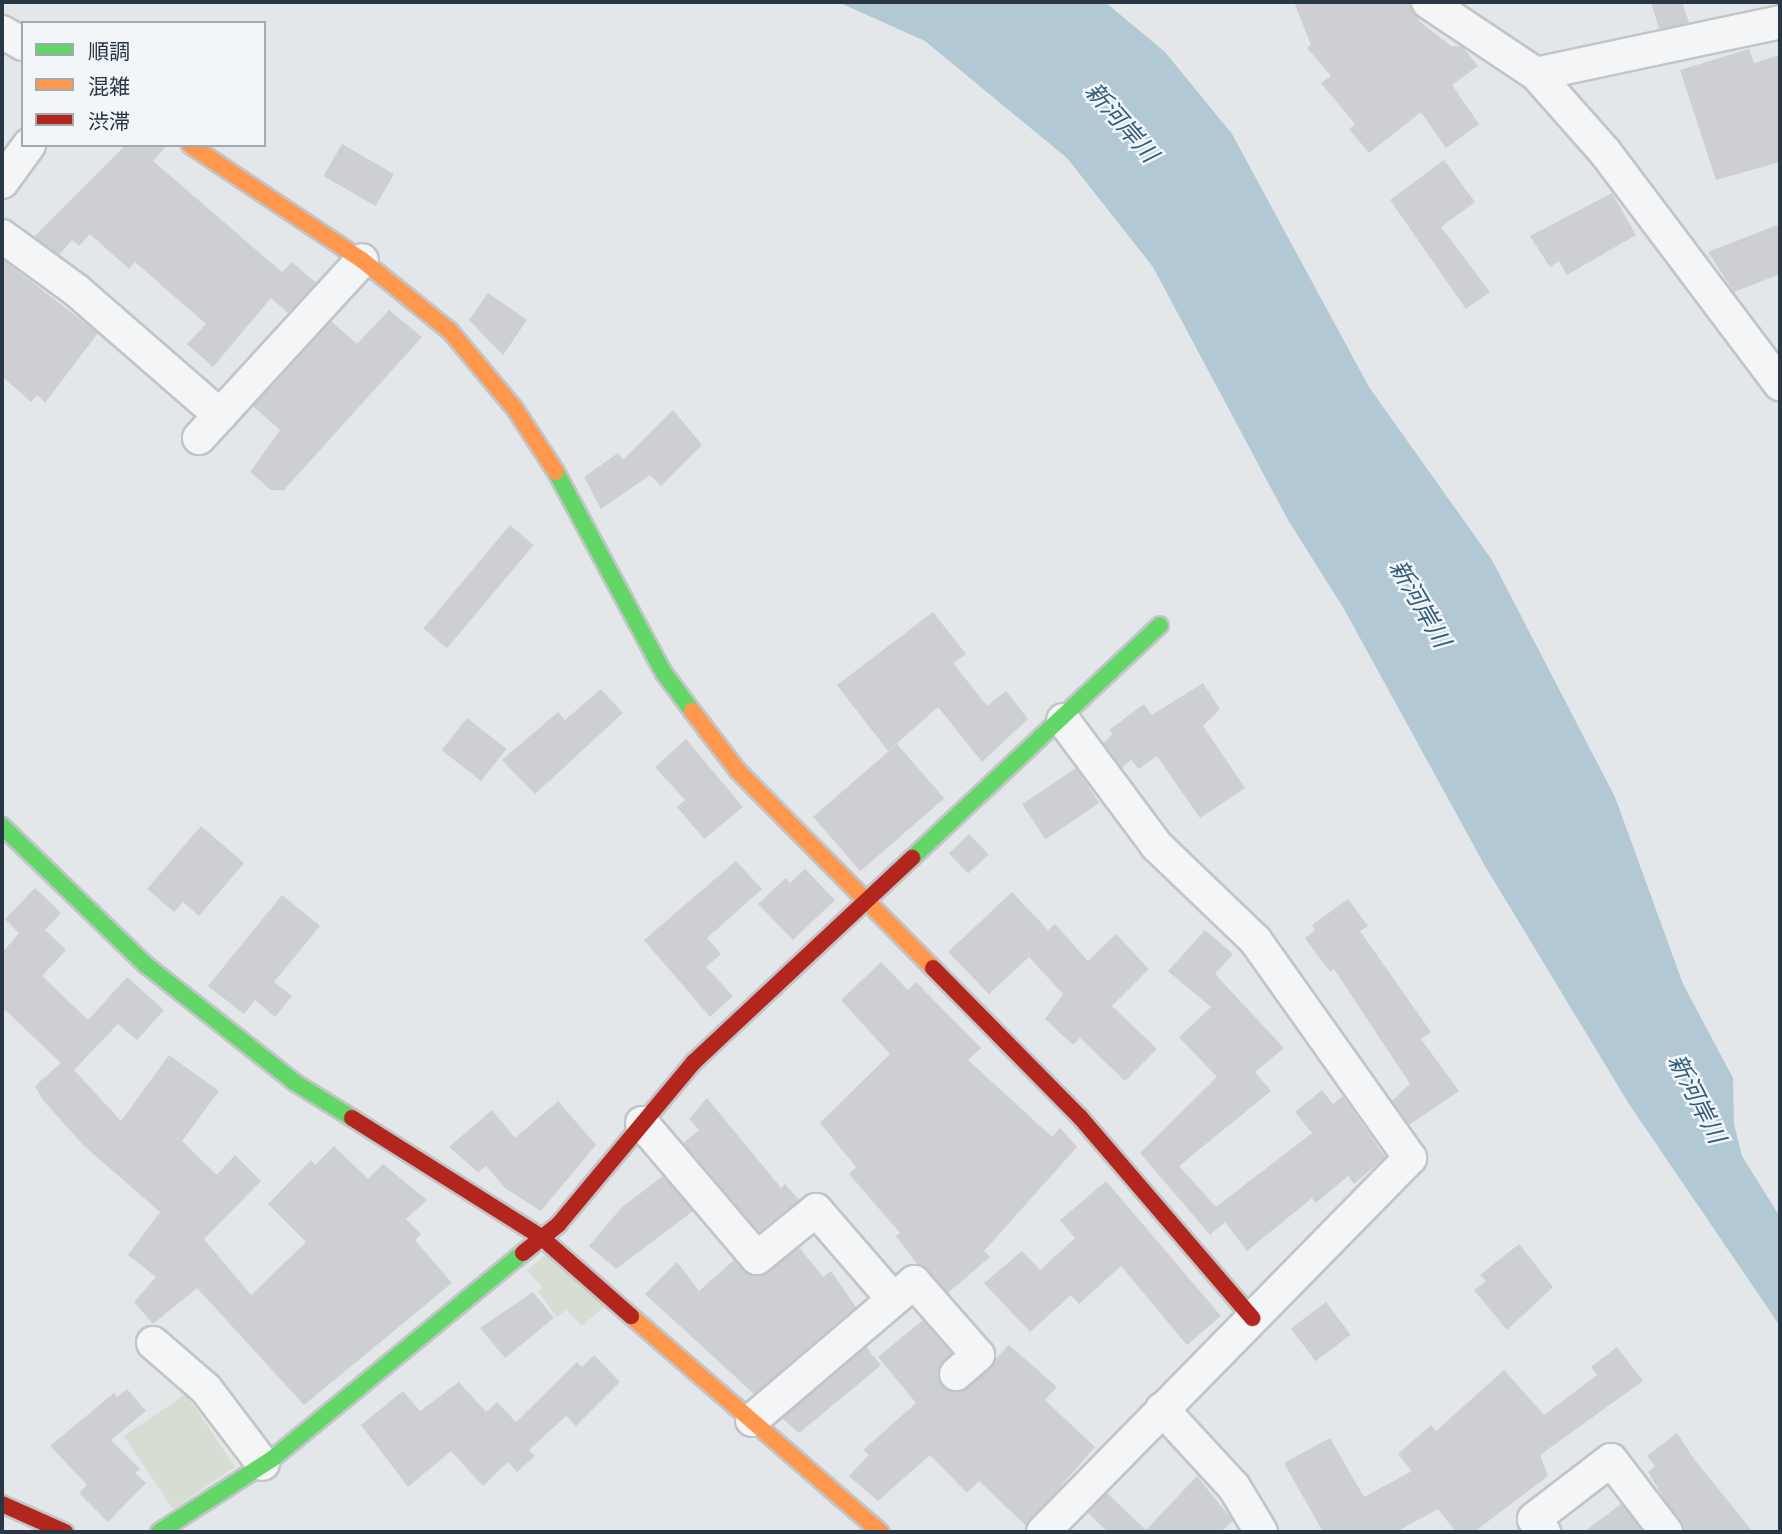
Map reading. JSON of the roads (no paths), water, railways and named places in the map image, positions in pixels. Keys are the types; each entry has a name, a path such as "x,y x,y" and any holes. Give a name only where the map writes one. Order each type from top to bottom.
{"street":[{"path":"1427,2 1536,74 1605,152 1780,384"},
{"path":"1536,74 1780,22"},
{"path":"2,32 21,43"},
{"path":"2,182 28,147"},
{"path":"193,147 362,260 450,331 515,409 558,475 664,673 738,771 1080,1117 1252,1318"},
{"path":"2,236 76,290 209,427 362,260"},
{"path":"159,1532 263,1464 541,1237 597,1184 642,1123 694,1062 867,904 1160,625"},
{"path":"1043,1532 1410,1158 1255,940 1157,846 1063,720"},
{"path":"2,826 146,965 294,1083 541,1237 880,1532"},
{"path":"642,1123 757,1258 816,1210 893,1299"},
{"path":"752,1420 914,1282 978,1355 956,1374"},
{"path":"152,1343 206,1389 263,1464"},
{"path":"1162,1409 1234,1487 1261,1532"},
{"path":"1544,1532 1534,1519 1611,1460 1666,1532"},
{"path":"2,1504 65,1532"}],"water":[{"name":"新河岸川","path":"838,2 1105,2 1165,52 1232,134 1369,387 1492,560 1615,797 1683,984 1733,1078 1734,1124 1742,1156 1780,1217 1780,1326 1629,1104 1485,866 1344,609 1288,520 1153,267 1067,158 925,41"}]}
